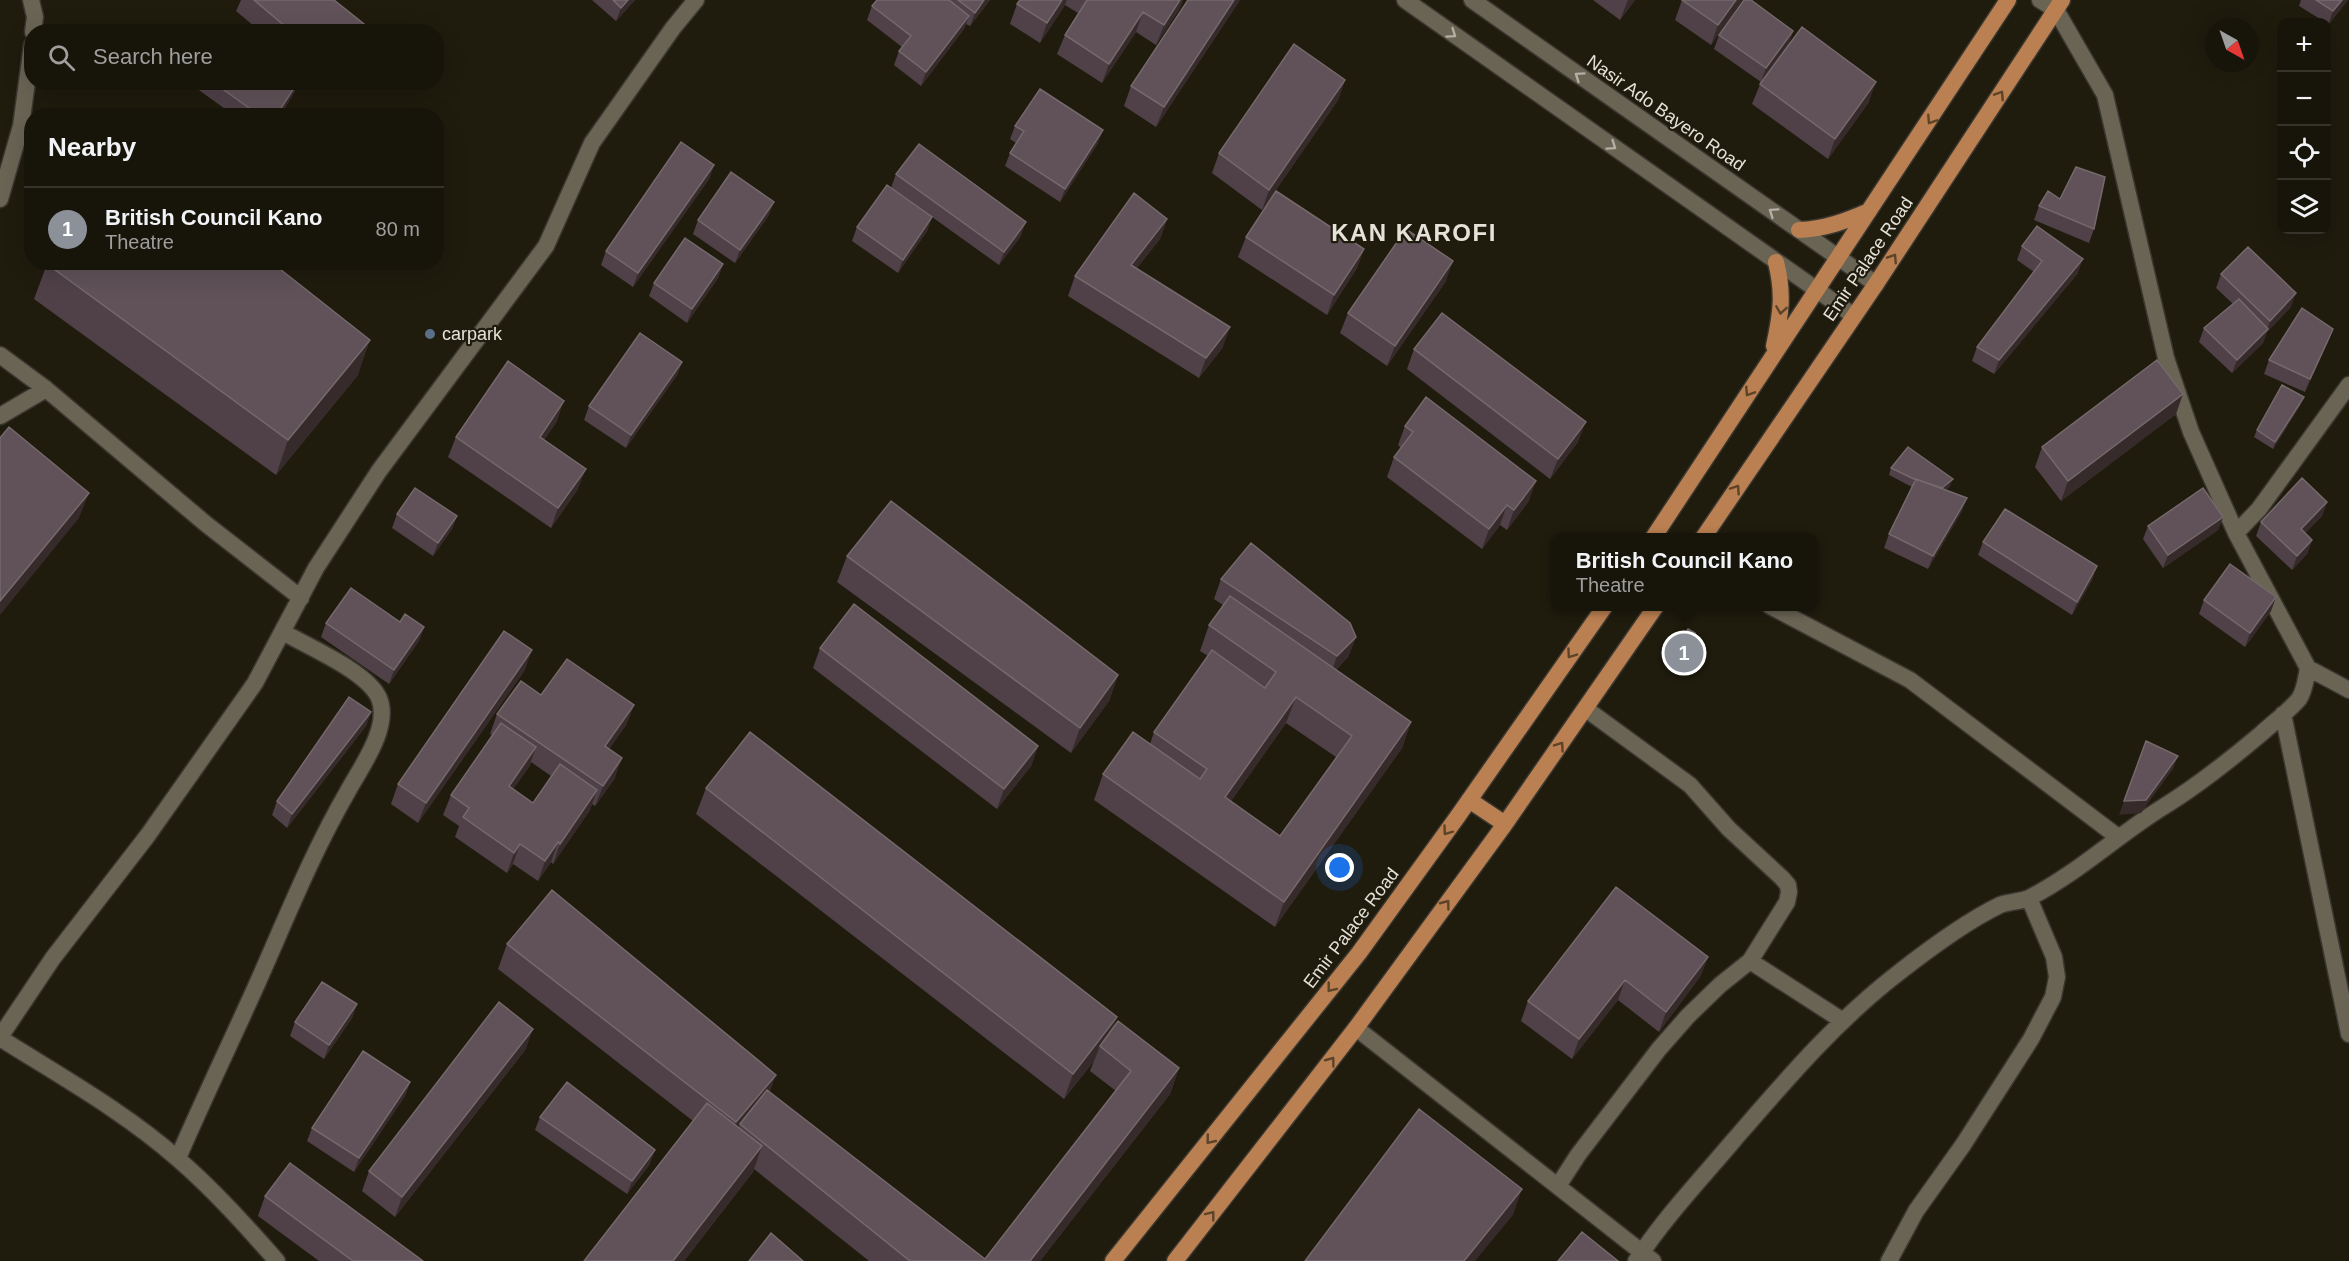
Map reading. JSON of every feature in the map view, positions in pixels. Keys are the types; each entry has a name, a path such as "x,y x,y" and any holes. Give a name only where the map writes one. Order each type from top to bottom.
{"main road":[{"name":"Emir Palace Road","path":"1656,533 2008,0"},
{"name":"Emir Palace Road","path":"1706,533 1876,284 2059,5"},
{"path":"1799,230 1814,230 1834,225 1870,210"},
{"path":"1771,359 1782,308 1776,262"},
{"name":"Emir Palace Road","path":"1113,1261 1352,962 1601,611"},
{"path":"1175,1261 1356,1029 1505,824 1653,611"},
{"path":"1469,800 1505,824"}],"street":[{"path":"31,0 35,17 34,24"},
{"path":"277,1261 210,1188 178,1158 140,1128 0,1037 53,958 148,835 255,683 316,568 379,471 546,246 592,143 673,28 696,0"},
{"path":"1405,0 1854,316"},
{"name":"Nasir Ado Bayero Road","path":"1472,0 1876,284"},
{"path":"1356,1029 1558,1186 1644,1258 1707,1171 1819,1043 1843,1021 1898,974 1982,915 2002,904 2029,898 2097,856 2118,837 2194,789 2227,763 2300,697 2306,684 2307,668 2236,533 2191,432 2166,358 2105,95 2059,5 2040,0"},
{"path":"0,199 21,126 26,90"},
{"path":"0,355 46,389 189,511 301,598"},
{"path":"2236,533 2259,509 2349,385"},
{"path":"0,416 46,389"},
{"path":"1779,611 1910,680 2118,837"},
{"path":"178,1158 303,878 325,831 370,754 380,726 379,699 372,688 361,678 283,632"},
{"path":"2307,668 2349,690"},
{"path":"1558,1186 1578,1155 1659,1049 1720,985 1750,961 1787,902 1790,892 1788,885 1729,829 1690,785 1586,709"},
{"path":"2283,714 2349,1034"},
{"path":"1889,1261 1916,1211 1963,1144 2031,1039 2053,997 2057,977 2054,957 2029,898"},
{"path":"1750,961 1843,1021"}],"building":[{"path":"254,0 334,0 364,24 282,24"},
{"path":"613,0 628,0 621,8"},
{"path":"877,0 949,0 969,16 926,72 899,51 911,36 872,6"},
{"path":"958,0 984,0 975,13"},
{"path":"1020,0 1062,0 1047,23 1017,4"},
{"path":"1087,0 1180,0 1164,25 1143,12 1109,64 1065,35"},
{"path":"1188,0 1234,0 1164,107 1131,86"},
{"path":"1682,0 1736,0 1718,25"},
{"path":"1744,0 1751,0 1793,31 1766,68 1719,35"},
{"path":"2316,0 2342,0 2333,11"},
{"path":"1802,27 1876,82 1835,139 1760,84"},
{"path":"1294,44 1345,80 1269,190 1219,153"},
{"path":"1040,89 1103,130 1065,189 1010,153 1024,131 1015,126"},
{"path":"224,90 293,90 281,108 249,108"},
{"path":"681,142 714,165 638,273 606,251"},
{"path":"919,144 1026,222 1004,252 896,174"},
{"path":"2076,167 2105,177 2094,229 2039,206 2048,191 2060,199"},
{"path":"731,172 774,202 740,250 698,220"},
{"path":"887,185 932,217 903,260 857,227"},
{"path":"1276,191 1364,249 1334,295 1246,237"},
{"path":"1134,193 1167,219 1131,265 1230,327 1206,358 1075,276"},
{"path":"2037,226 2083,259 1999,360 1977,347 2042,261 2022,246"},
{"path":"1406,229 1453,261 1395,346 1348,313"},
{"path":"685,238 723,264 692,309 654,283"},
{"path":"2248,247 2296,293 2270,321 2221,274"},
{"path":"55,270 281,270 370,340 288,440"},
{"path":"2239,299 2268,329 2237,360 2204,328"},
{"path":"2302,308 2333,329 2310,379 2269,360"},
{"path":"1442,313 1586,422 1558,459 1414,349"},
{"path":"640,333 682,362 631,435 589,406"},
{"path":"2157,360 2183,394 2068,481 2042,447"},
{"path":"508,361 564,401 540,437 586,469 558,508 456,437"},
{"path":"2282,385 2304,397 2275,442 2257,430"},
{"path":"1426,397 1536,481 1514,510 1507,505 1489,529 1394,457 1413,432 1405,426"},
{"path":"9,427 89,493 0,601 0,438"},
{"path":"1908,447 1953,479 1942,488 1916,480 1891,468"},
{"path":"2302,478 2327,502 2301,529 2312,540 2297,556 2261,522"},
{"path":"1916,479 1967,498 1933,556 1889,534"},
{"path":"415,488 457,516 438,543 397,514"},
{"path":"2203,488 2223,517 2168,555 2148,526"},
{"path":"891,501 1118,675 1080,728 847,556"},
{"path":"2005,509 2097,566 2077,602 1983,542"},
{"path":"1251,543 1350,623 1356,637 1337,656 1221,579"},
{"path":"2230,564 2276,597 2250,633 2204,600"},
{"path":"351,588 400,622 405,614 424,627 394,670 326,623"},
{"path":"1230,596 1411,722 1284,902 1103,774 1133,732 1200,779 1207,769 1154,732 1212,650 1265,688 1276,672 1209,625","holes":["1296,697 1352,736 1280,836 1225,797"]},
{"path":"854,604 1038,746 1004,789 820,648"},
{"path":"1688,629 1695,633 1690,642 1703,650 1693,666 1673,653"},
{"path":"504,631 532,650 426,803 398,784"},
{"path":"567,659 634,705 605,746 622,758 603,786 497,714 521,681 541,695"},
{"path":"349,697 371,712 292,814 277,801"},
{"path":"501,723 536,747 509,786 533,803 560,764 597,790 560,844 558,842 545,861 520,844 514,853 463,817 469,808 451,795"},
{"path":"750,732 1117,1017 1073,1074 706,788"},
{"path":"2146,741 2178,756 2146,800 2124,801"},
{"path":"1616,887 1708,957 1666,1012 1625,980 1579,1039 1528,1001"},
{"path":"552,890 776,1075 736,1122 507,944"},
{"path":"322,982 357,1004 329,1045 295,1022"},
{"path":"499,1002 533,1029 402,1197 369,1171"},
{"path":"1118,1021 1179,1068 1030,1261 910,1261 740,1124 767,1090 985,1259 1131,1071 1100,1046"},
{"path":"363,1051 410,1082 359,1158 312,1128"},
{"path":"567,1082 655,1150 632,1181 540,1117"},
{"path":"707,1103 762,1146 673,1261 584,1261"},
{"path":"1419,1109 1522,1189 1464,1261 1305,1261"},
{"path":"290,1163 423,1261 353,1261 265,1196"},
{"path":"1582,1232 1618,1261 1558,1261"},
{"path":"771,1233 803,1261 749,1261"}],"place":[{"name":"carpark","path":"430,334"},
{"name":"British Council Kano","path":"1684,653"}],"district":[{"name":"KAN KAROFI","path":"1414,232"}]}
